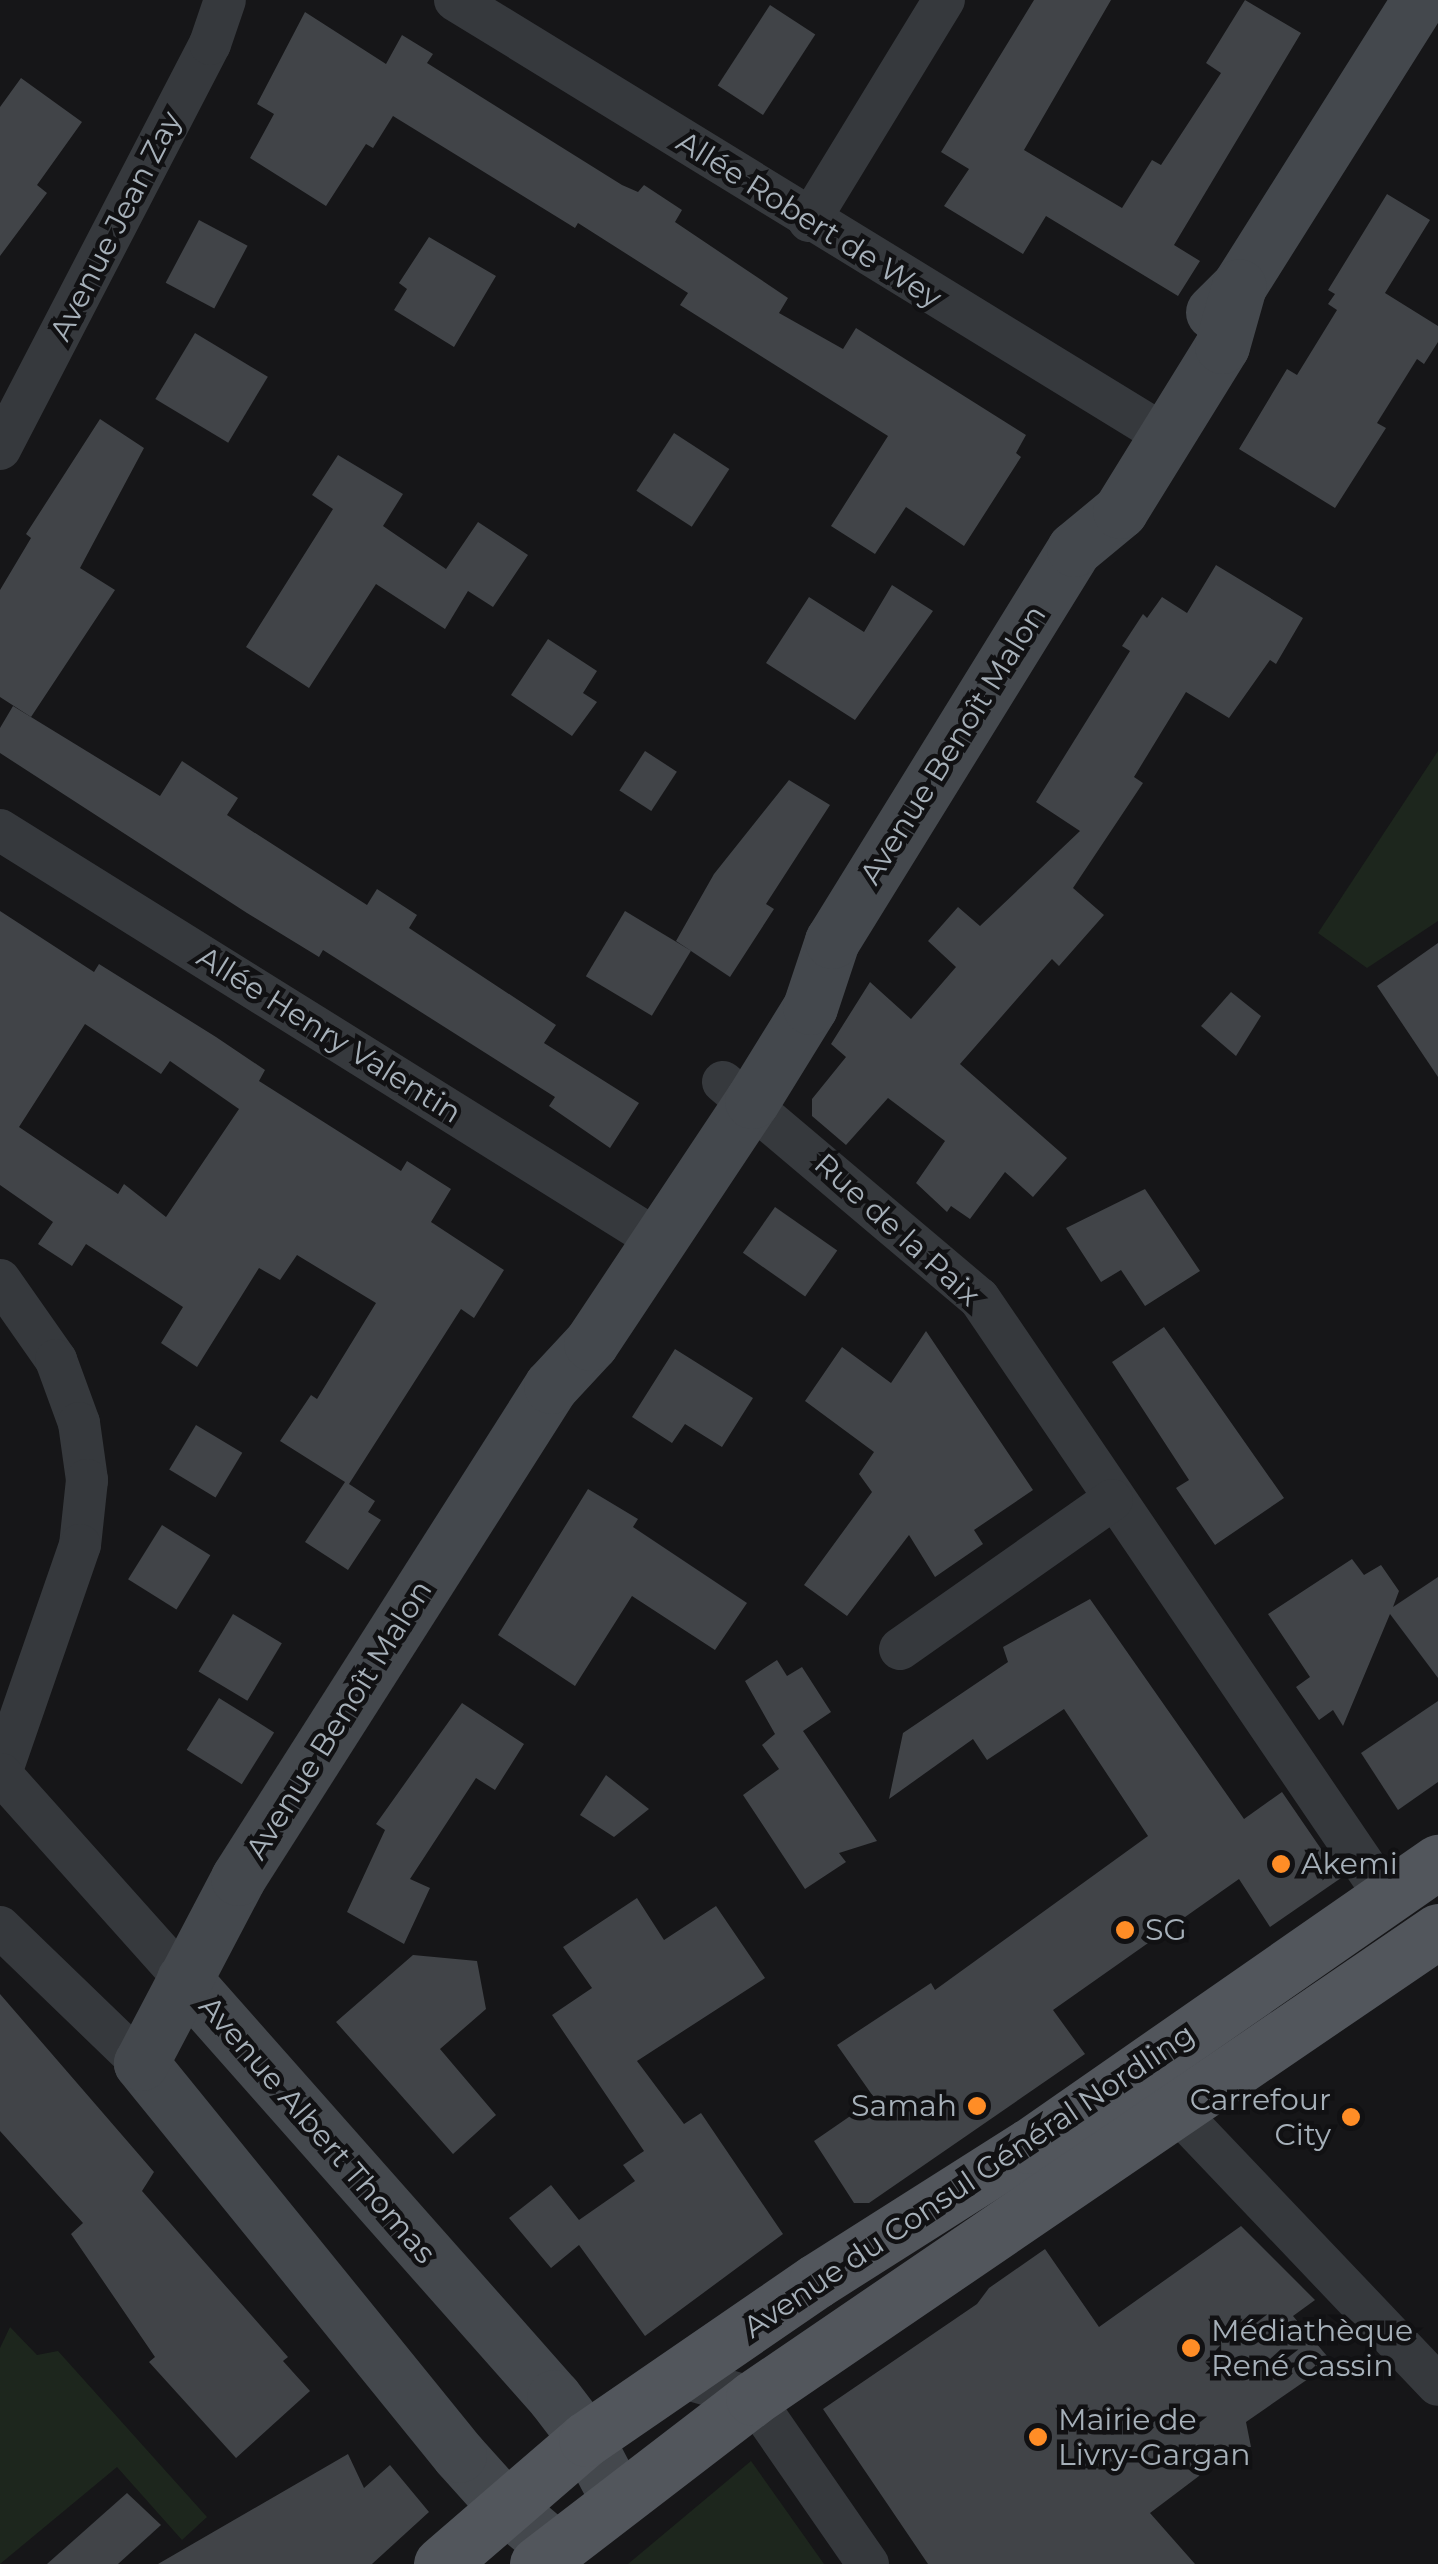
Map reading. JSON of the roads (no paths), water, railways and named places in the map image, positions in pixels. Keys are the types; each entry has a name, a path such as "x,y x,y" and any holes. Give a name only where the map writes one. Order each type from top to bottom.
{"main road":[{"name":"Avenue Benoît Malon","path":"141,2063 238,1878 551,1386 569,1329 645,1232 738,1092 778,994 832,941 1074,549 1085,505 1150,427 1196,329 1239,286 1419,0"},
{"name":"Avenue du Consul Général Nordling","path":"441,2564 504,2505 586,2439 1029,2146 1438,1862"},
{"name":"Avenue du Consul Général Nordling","path":"546,2556 617,2498 753,2398 1438,1931"},
{"name":"Avenue Albert Thomas","path":"184,1978 586,2439 617,2498"},
{"path":"141,2063 546,2556"}],"street":[{"name":"Avenue Jean Zay","path":"0,449 210,44 225,0"},
{"name":"Allée Robert de Wey","path":"455,0 808,221 1150,427"},
{"path":"808,221 944,0"},
{"name":"Allée Henry Valentin","path":"0,830 645,1232"},
{"name":"Rue de la Paix","path":"738,1092 979,1298 1112,1500 1386,1897"},
{"path":"0,1280 56,1360 79,1423 87,1480 80,1546 0,1774"},
{"path":"900,1649 1112,1500"},
{"name":"Avenue Albert Thomas","path":"0,1774 184,1978"},
{"path":"0,1927 141,2063"},
{"path":"1176,2110 1438,2384"},
{"path":"677,2376 753,2398 868,2564"},
{"path":"466,2564 504,2505"}],"place":[{"name":"Akemi","path":"1281,1864"},
{"name":"SG","path":"1125,1930"},
{"name":"Samah","path":"977,2106"},
{"name":"Carrefour City","path":"1351,2117"},
{"name":"Médiathèque René Cassin","path":"1191,2348"},
{"name":"Mairie de Livry-Gargan","path":"1038,2437"}]}
